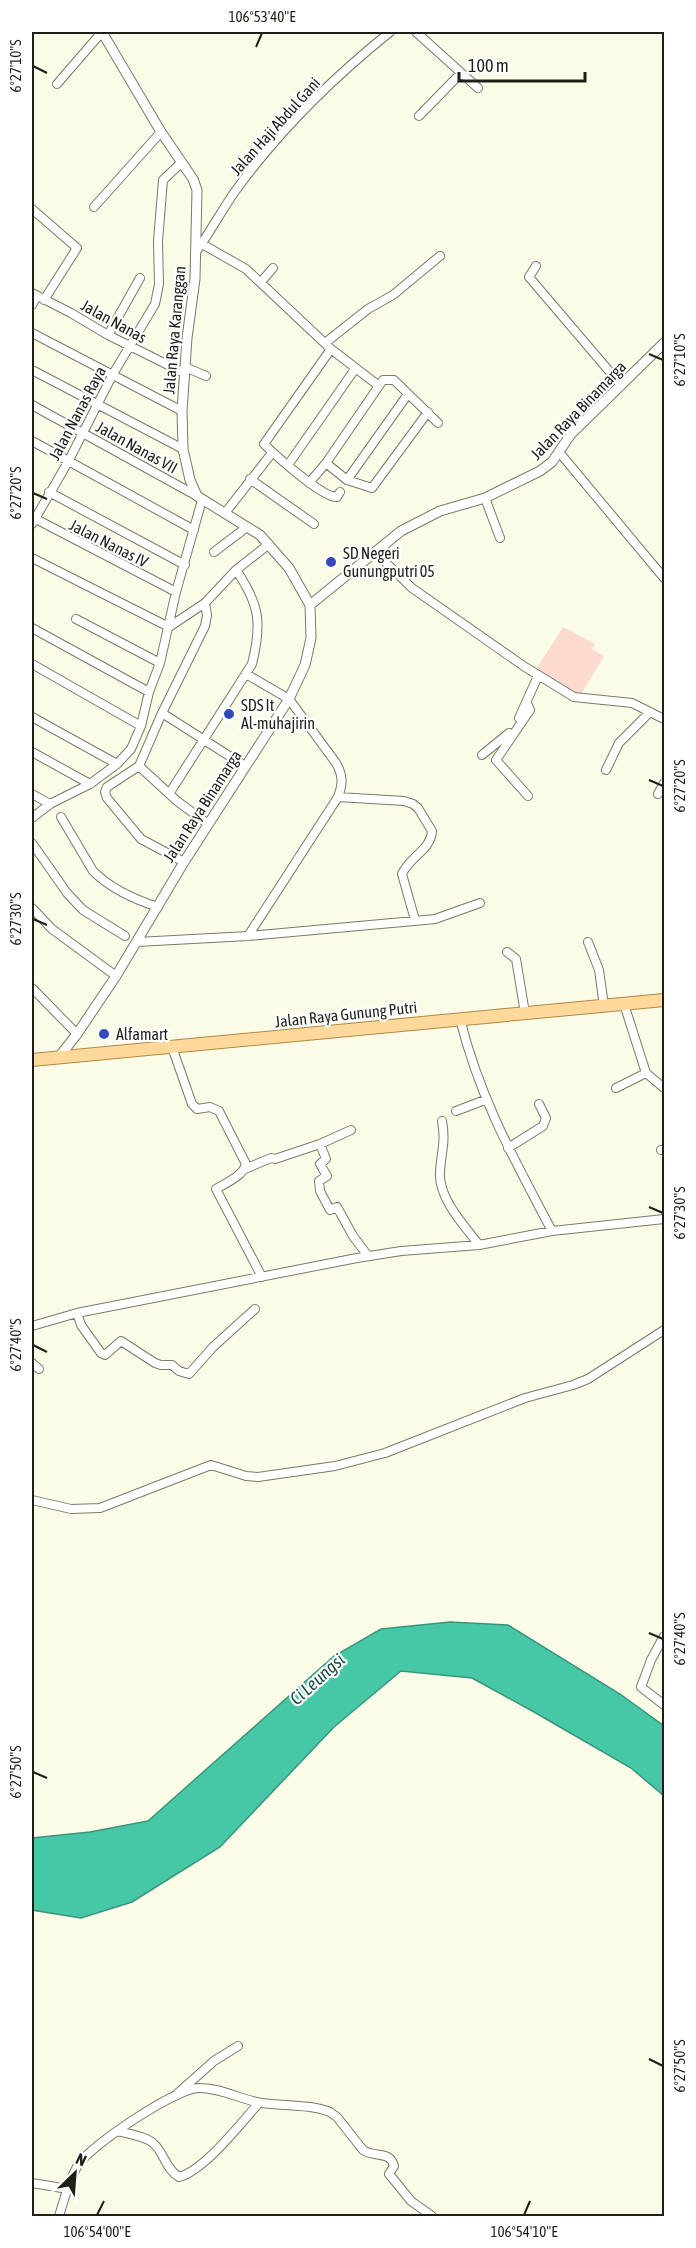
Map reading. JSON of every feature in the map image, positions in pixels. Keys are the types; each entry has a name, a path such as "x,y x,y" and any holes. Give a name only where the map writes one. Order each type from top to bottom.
{"main road":[{"name":"Jalan Raya Gunung Putri","path":"32,1060 664,1000"}],"street":[{"path":"57,84 102,32"},
{"name":"Jalan Raya Karanggan","path":"102,32 161,132 193,178 197,190 196,252 182,411 183,449 190,480 200,498"},
{"name":"Jalan Haji Abdul Gani","path":"196,252 236,190 278,139 331,83 390,32"},
{"path":"416,32 478,88"},
{"path":"418,116 461,73"},
{"path":"94,207 161,132"},
{"name":"Jalan Nanas Raya","path":"32,520 68,462 113,374 155,304 159,284 158,241 163,180 181,163"},
{"path":"32,208 77,248 32,305"},
{"path":"202,243 246,268 294,316 355,369 379,386"},
{"path":"325,343 368,309 393,295 440,256"},
{"path":"536,266 529,277 621,386"},
{"path":"261,282 273,268"},
{"path":"108,335 140,278"},
{"name":"Jalan Nanas","path":"37,297 71,313 129,346 185,370 206,376"},
{"path":"32,333 182,411"},
{"name":"Jalan Raya Binamarga","path":"59,1057 116,976 184,862 290,699 306,665 309,653 312,631 310,605 401,531 419,520 440,511 485,498 540,471 552,462 571,434 664,343"},
{"path":"332,349 264,444 309,483 331,497 337,497 340,492"},
{"path":"288,465 355,369"},
{"path":"32,370 183,449"},
{"path":"309,483 326,463 383,380 390,379 438,423"},
{"path":"347,480 408,394"},
{"name":"Jalan Nanas VII","path":"32,405 200,498"},
{"path":"326,463 347,480 372,488 428,412"},
{"path":"32,441 194,530"},
{"path":"560,452 664,578"},
{"path":"225,513 272,453"},
{"path":"250,479 314,524"},
{"path":"49,492 185,565"},
{"path":"32,818 50,804 90,784 117,764 131,749 141,726 149,692 160,663 200,498 247,527 269,544 299,584 310,605"},
{"path":"485,498 500,538"},
{"name":"Jalan Nanas IV","path":"32,520 176,592"},
{"path":"214,552 247,527"},
{"path":"169,627 205,603 236,570 269,544"},
{"path":"375,552 412,588 573,698 623,701 664,719"},
{"path":"32,558 169,627"},
{"path":"168,794 252,664 258,641 259,621 251,592 236,570"},
{"path":"184,862 141,839 107,798 105,792 107,788 139,766 162,713 206,626 205,603"},
{"path":"76,619 160,663"},
{"path":"32,628 149,692"},
{"path":"32,664 141,726"},
{"path":"246,674 290,699 342,774 342,786 338,797 248,936"},
{"path":"482,755 504,739 516,724 538,676"},
{"path":"527,703 530,710 496,760 528,796"},
{"path":"606,770 619,743 651,712"},
{"path":"162,713 245,766"},
{"path":"32,717 117,764"},
{"path":"32,752 90,784"},
{"path":"139,766 168,794 208,824"},
{"path":"658,794 664,783"},
{"path":"32,794 50,804"},
{"path":"338,797 404,801 418,808 432,831 429,843 408,862 402,874 415,920"},
{"path":"62,817 93,872 143,903 158,907"},
{"path":"32,843 67,893 82,910 125,936"},
{"path":"137,942 248,936 435,919 480,903"},
{"path":"32,908 52,929 116,976"},
{"path":"588,942 599,970 604,1006"},
{"path":"507,952 516,958 525,1013"},
{"path":"32,988 77,1034"},
{"path":"624,1004 646,1073 664,1088"},
{"path":"459,1019 485,1100 552,1231"},
{"path":"172,1047 192,1104 196,1108 210,1107 219,1111 246,1164 245,1169"},
{"path":"616,1088 646,1073"},
{"path":"456,1111 485,1100"},
{"path":"508,1148 543,1126 546,1118 539,1104"},
{"path":"442,1121 445,1138 440,1174 441,1185 453,1209 479,1245"},
{"path":"262,1276 216,1189 245,1169 271,1158 275,1159 320,1144 351,1130"},
{"path":"320,1144 326,1160 320,1164 327,1176 319,1181 320,1191 330,1210 337,1207 340,1210 347,1228 368,1256"},
{"path":"32,1326 77,1313 368,1256 479,1245 552,1231 664,1218"},
{"path":"77,1313 81,1325 105,1355 122,1341 148,1359 161,1365 172,1365 184,1374 189,1374 213,1347 255,1309"},
{"path":"32,1500 71,1509 100,1508 212,1465 246,1476 258,1477 359,1461 385,1454 525,1398 573,1385 597,1373 664,1330"},
{"path":"32,1363 39,1369"},
{"path":"664,1636 651,1660 641,1687 664,1705"},
{"path":"175,2097 194,2077 226,2051 238,2046"},
{"path":"59,2217 68,2189 83,2158 117,2131 175,2097 198,2087 259,2103 330,2112 337,2116 363,2150 369,2154 384,2155 392,2160 394,2166 389,2174 411,2201 432,2217"},
{"path":"117,2131 152,2142 173,2174 179,2177 194,2170 216,2150 259,2103"},
{"path":"32,2183 68,2189"}],"shaded area":[{"path":"563,627 595,644 592,649 604,656 580,696 535,671"}],"water":[{"name":"Ci Leungsi","path":"450,1622 508,1625 620,1694 664,1726 664,1796 631,1768 472,1678 401,1671 334,1727 220,1847 132,1902 81,1918 32,1910 32,1838 90,1832 148,1821 334,1656 381,1629"}],"place":[{"name":"SD Negeri Gunungputri 05","path":"331,562"},
{"name":"SDS It Al-muhajirin","path":"229,714"},
{"name":"Alfamart","path":"104,1034"}]}
